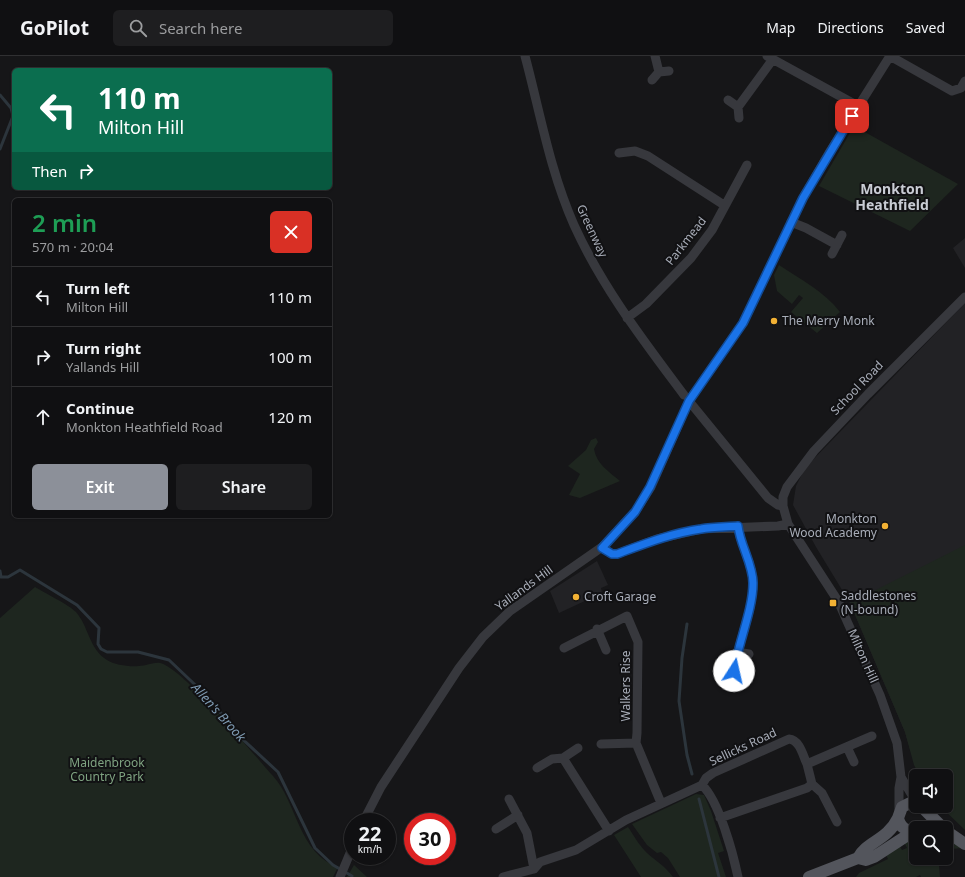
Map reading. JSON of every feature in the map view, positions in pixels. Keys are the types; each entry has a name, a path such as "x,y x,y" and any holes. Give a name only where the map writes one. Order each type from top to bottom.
{"main road":[{"path":"817,876 858,858 862,852 891,830 898,814 906,804 909,804"},
{"name":"Milton Hill","path":"927,813 936,821"},
{"path":"898,814 903,828 909,829"},
{"path":"858,858 866,860 874,857 909,835"},
{"name":"Milton Hill","path":"953,836 965,844"}],"street":[{"name":"Greenway","path":"525,56 550,156 574,224 605,285 627,318 686,398"},
{"path":"652,80 664,72 655,56"},
{"path":"890,56 952,91 961,88 965,82"},
{"name":"Yallands Hill","path":"368,813 381,787 459,668 484,637 510,611 602,548 635,512 650,487 686,398 743,323 758,295 791,222 829,153 890,56"},
{"path":"739,118 738,107 770,58 858,106"},
{"path":"728,100 738,107"},
{"path":"619,153 635,148 724,205"},
{"name":"Parkmead","path":"627,318 646,304 691,258 712,230 724,205 747,165"},
{"path":"791,222 806,228 836,245"},
{"path":"832,254 842,235"},
{"name":"School Road","path":"783,506 783,496 787,487 802,466 868,394 965,297"},
{"path":"686,398 768,498 778,505 783,506"},
{"name":"Milton Hill","path":"783,506 788,524 838,601 880,695 896,743 901,777 898,814"},
{"path":"602,548 612,554 617,554 657,539 701,529 738,526 778,526 788,524"},
{"path":"734,671 737,652 752,599 753,581 738,526"},
{"name":"Walkers Rise","path":"564,648 597,629 627,616 638,642 636,743 661,803"},
{"name":"Walkers Rise","path":"597,629 606,650"},
{"path":"737,652 749,654"},
{"path":"807,764 872,736"},
{"name":"Sellicks Road","path":"503,877 534,869 540,862 576,850 626,820 702,785 706,778 713,774 790,739 797,743 807,764 812,784 822,793 837,822"},
{"path":"601,744 636,743"},
{"path":"847,747 854,762"},
{"path":"537,768 552,759 563,758 578,748"},
{"path":"563,758 608,831"},
{"name":"Milton Hill","path":"901,777 909,789"},
{"path":"720,818 795,794 812,784"},
{"path":"702,785 711,798 720,818 738,877"},
{"path":"509,799 527,833 534,869"},
{"path":"496,829 518,815"}],"shaded area":[{"path":"965,238 965,268 953,248"},
{"name":"Monkton Wood Academy","path":"965,303 965,731 910,749 905,732 850,603 816,547 793,505 796,486 805,468"},
{"path":"597,561 608,585 601,588 602,593 559,613 550,591"}],"green space":[{"path":"854,126 958,184 910,231 819,186"},
{"path":"779,265 820,292 840,312 817,333 791,312 803,298 799,295 792,304 777,291 774,275"},
{"path":"596,438 598,442 594,449 597,459 620,481 580,498 569,495 580,474 568,466 586,450 591,440"},
{"path":"965,545 965,830 947,813 953,813 953,769 916,769 905,732 850,603"},
{"name":"Maidenbrook Country Park","path":"35,587 76,612 84,624 96,650 110,662 131,666 160,663 171,668 201,695 235,732 281,787 306,839 314,851 325,860 338,867 333,877 0,877 0,618"},
{"path":"696,794 704,795 711,811 724,851 718,853 726,877 680,877 668,858 661,852 657,853 647,845 632,824"},
{"path":"628,827 644,850 673,877 641,877 614,835"},
{"path":"909,840 909,865 939,865 940,877 921,877 920,875 916,877 856,877 859,873 888,859 885,853 899,845 902,850 907,848 904,842"},
{"path":"953,843 963,848 953,849"},
{"path":"354,865 367,877 347,877"}],"waterway":[{"name":"Allen's Brook","path":"0,95 11,108 12,112"},
{"name":"Allen's Brook","path":"0,149 12,119"},
{"name":"Allen's Brook","path":"0,571 1,577 8,577 20,570 77,605 99,628 98,644 101,649 107,652 138,652 169,660 209,698 238,735 278,772 315,848 333,865 352,876"},
{"path":"687,624 682,658 679,701 687,755 692,774"},
{"path":"699,799 719,877"}],"place":[{"name":"The Merry Monk","path":"774,321"},
{"name":"Monkton Wood Academy","path":"885,526"},
{"name":"Croft Garage","path":"576,597"},
{"name":"Saddlestones (N-bound)","path":"833,603"}],"district":[{"name":"Monkton Heathfield","path":"892,198"}],"route":[{"path":"734,671 737,652 752,599 753,581 738,526 701,529 672,535 617,554 612,554 602,548 635,512 650,487 689,401 743,323 758,295 779,246 803,198 852,116"}]}
